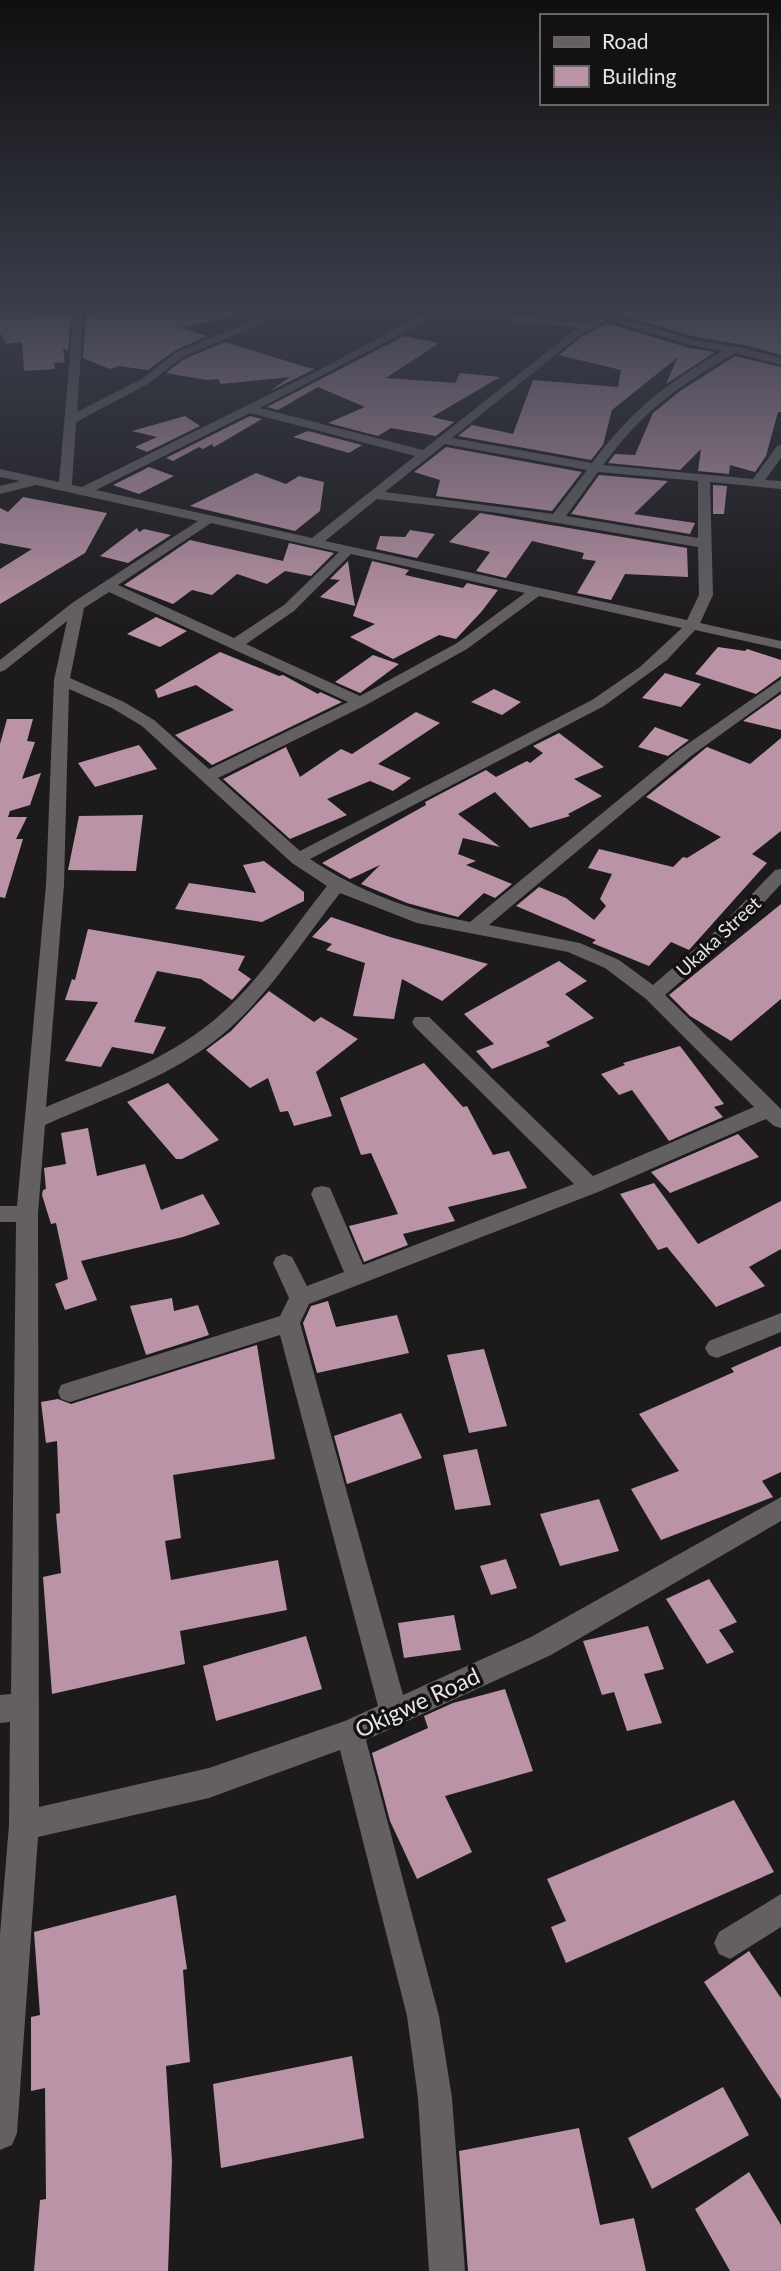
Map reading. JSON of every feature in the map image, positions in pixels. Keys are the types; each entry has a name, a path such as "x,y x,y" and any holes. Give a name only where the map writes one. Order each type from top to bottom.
{"street":[{"path":"65,486 71,415"},
{"path":"71,420 81,415"},
{"path":"87,490 237,415"},
{"path":"272,415 424,454"},
{"path":"314,542 474,415"},
{"path":"558,517 626,427 639,415"},
{"path":"442,440 596,468 781,485"},
{"path":"757,482 781,450"},
{"path":"0,473 87,490 781,645"},
{"path":"299,859 598,703 635,679 693,626 706,595 704,477"},
{"path":"0,491 38,481"},
{"path":"373,495 449,501 558,517 707,544"},
{"path":"0,667 77,606 209,519"},
{"path":"236,644 289,608 348,550"},
{"path":"108,586 361,702"},
{"path":"206,777 361,702 462,646 535,592"},
{"path":"0,2133 24,1825 12,1708 27,1214 55,885 62,680 77,606"},
{"path":"62,680 118,705 148,723 299,859 337,885 423,919 573,947 612,964 653,996 775,1115 301,1298 288,1323 394,1713"},
{"path":"474,928 685,753 781,684"},
{"name":"Ukaka Street","path":"653,996 725,933 781,874"},
{"path":"36,1120 150,1069 199,1041 240,1008 337,885"},
{"path":"422,1022 590,1186"},
{"path":"322,1194 357,1277"},
{"path":"0,1214 27,1214"},
{"path":"284,1263 301,1298"},
{"path":"717,1348 781,1322"},
{"path":"70,1392 288,1323"},
{"name":"Okigwe Road","path":"24,1825 209,1783 350,1733 541,1646 781,1508"},
{"path":"350,1733 423,2016 435,2098 447,2271"},
{"path":"730,1942 781,1909"}],"building":[{"path":"347,415 435,415 432,417 454,422 436,436 391,428 378,436 328,423"},
{"path":"520,415 611,415 603,445 591,460 458,436 472,425 513,434"},
{"path":"652,415 777,415 766,456 755,472 730,465 729,474 698,471 701,449 680,470 608,463 615,454 635,455"},
{"path":"185,416 200,426 147,452 135,447 157,437 132,431"},
{"path":"250,416 262,419 214,447 212,444 203,449 199,447 173,461 166,458"},
{"path":"308,431 362,445 349,453 293,437"},
{"path":"446,447 582,472 552,511 436,496 440,480 414,472"},
{"path":"149,467 174,476 139,494 113,485"},
{"path":"256,473 286,484 299,476 324,482 320,511 295,531 190,506"},
{"path":"599,475 668,481 634,514 695,523 690,534 571,514"},
{"path":"713,485 727,486 724,514 713,514"},
{"path":"23,497 107,513 85,553 0,604 0,569 32,549 0,543 0,508 8,512"},
{"path":"480,513 687,548 688,577 625,574 611,600 577,593 596,561 582,559 584,553 532,541 506,578 476,571 490,552 449,542"},
{"path":"137,528 139,532 144,529 171,535 128,563 100,556"},
{"path":"410,530 435,534 417,558 376,549 380,536 405,537"},
{"path":"190,540 283,561 289,543 334,553 311,576 285,571 267,584 237,574 212,595 192,590 173,604 124,585"},
{"path":"348,561 355,606 320,597 340,580 330,579"},
{"path":"372,561 409,570 405,575 463,588 467,583 498,590 456,639 439,635 393,659 350,637 375,624 353,616"},
{"path":"156,617 187,631 160,647 127,634"},
{"path":"718,647 745,651 747,649 781,660 781,676 756,694 695,674"},
{"path":"220,652 279,676 283,675 318,694 320,692 342,702 212,765 175,735 234,710 196,685 158,698 155,690"},
{"path":"373,655 399,664 360,693 335,682"},
{"path":"665,673 701,684 681,707 642,698"},
{"path":"494,689 521,702 502,715 471,702"},
{"path":"781,694 781,730 743,721"},
{"path":"416,712 440,723 378,764 411,778 393,791 370,781 327,799 347,815 290,839 223,779 286,747 300,777 341,749 352,754"},
{"path":"7,719 33,719 27,741 35,742 22,779 41,773 30,805 10,811 8,817 27,817 16,839 23,839 5,898 0,897 0,744"},
{"path":"655,727 689,740 668,756 638,747"},
{"path":"559,733 604,767 574,779 602,796 568,814 570,816 530,828 495,792 458,814 500,847 463,838 458,854 476,861 466,865 512,884 495,898 484,893 458,917 407,903 361,884 380,865 350,879 322,863 426,805 425,802 486,770 496,777 527,761 530,763 543,753 533,746"},
{"path":"781,738 781,831 752,854 767,863 689,950 671,942 649,966 592,943 596,940 516,906 539,887 566,898 594,920 606,906 600,899 612,874 588,868 599,849 673,867 683,857 687,858 721,837 646,797 707,747 750,764"},
{"path":"139,745 157,769 95,787 78,763"},
{"path":"143,815 136,871 68,870 79,816"},
{"path":"264,861 304,892 304,901 262,922 175,909 189,883 256,893 243,865"},
{"path":"781,904 781,999 731,1041 690,1016 669,995"},
{"path":"331,917 390,937 488,964 442,1001 402,979 394,1019 353,1016 365,963 326,950 332,944 312,937"},
{"path":"88,929 245,956 238,970 251,979 232,1000 201,979 157,971 134,1022 166,1027 153,1054 112,1047 101,1067 65,1061 98,1002 65,1000 72,979 75,980"},
{"path":"559,961 587,981 565,994 594,1018 546,1042 550,1046 492,1069 476,1051 494,1044 464,1014"},
{"path":"269,991 314,1022 321,1017 358,1039 316,1072 332,1116 294,1126 288,1111 280,1112 268,1078 250,1088 206,1050 231,1031"},
{"path":"680,1046 724,1104 714,1107 723,1117 669,1141 632,1090 619,1095 601,1074 625,1065 623,1063"},
{"path":"424,1063 463,1107 467,1106 493,1155 509,1151 527,1188 448,1207 455,1221 403,1234 408,1245 364,1262 349,1226 398,1214 371,1153 361,1155 340,1098"},
{"path":"168,1083 219,1140 182,1159 176,1159 127,1102"},
{"path":"88,1128 97,1176 145,1164 161,1210 203,1194 220,1224 183,1237 81,1261 97,1300 65,1310 55,1284 68,1279 56,1223 51,1224 42,1195 46,1189 44,1168 66,1164 61,1133"},
{"path":"738,1134 759,1157 670,1193 651,1172"},
{"path":"654,1183 698,1244 781,1201 781,1249 749,1267 765,1286 716,1307 667,1247 658,1250 620,1194"},
{"path":"172,1298 174,1311 198,1305 209,1335 146,1355 130,1306"},
{"path":"328,1301 336,1327 397,1315 409,1353 317,1373 303,1323 311,1306"},
{"path":"257,1345 275,1459 173,1475 181,1538 165,1541 171,1580 278,1560 287,1610 180,1631 185,1664 52,1694 43,1577 61,1573 56,1514 60,1513 57,1441 46,1443 41,1402 58,1399 71,1404"},
{"path":"781,1346 781,1472 762,1481 773,1497 661,1540 631,1489 679,1471 639,1414 734,1372 731,1368"},
{"path":"484,1349 507,1426 469,1433 447,1355"},
{"path":"401,1413 422,1458 347,1484 334,1436"},
{"path":"477,1449 491,1505 455,1510 443,1455"},
{"path":"599,1499 619,1551 560,1566 540,1514"},
{"path":"506,1559 517,1588 491,1595 480,1566"},
{"path":"709,1579 737,1622 719,1630 734,1652 707,1664 666,1599"},
{"path":"454,1615 461,1650 404,1658 398,1623"},
{"path":"648,1626 664,1669 644,1674 662,1723 627,1731 614,1692 602,1695 583,1641"},
{"path":"306,1636 322,1689 216,1721 203,1666"},
{"path":"505,1689 533,1771 445,1796 472,1852 417,1879 390,1821 372,1753 428,1728 424,1716 453,1703"},
{"path":"734,1800 774,1872 566,1963 551,1927 566,1921 547,1879"},
{"path":"176,1895 187,1969 183,1970 190,2062 166,2066 172,2161 168,2271 34,2271 40,2200 46,2199 45,2088 31,2091 31,2017 40,2015 34,1932"},
{"path":"749,1951 781,1998 781,2099 704,1982"},
{"path":"352,2056 364,2138 221,2168 213,2084"},
{"path":"723,2087 749,2135 652,2189 628,2138"},
{"path":"579,2128 600,2225 634,2218 646,2271 468,2271 459,2151"},
{"path":"749,2172 781,2225 781,2271 730,2271 695,2209"}]}
